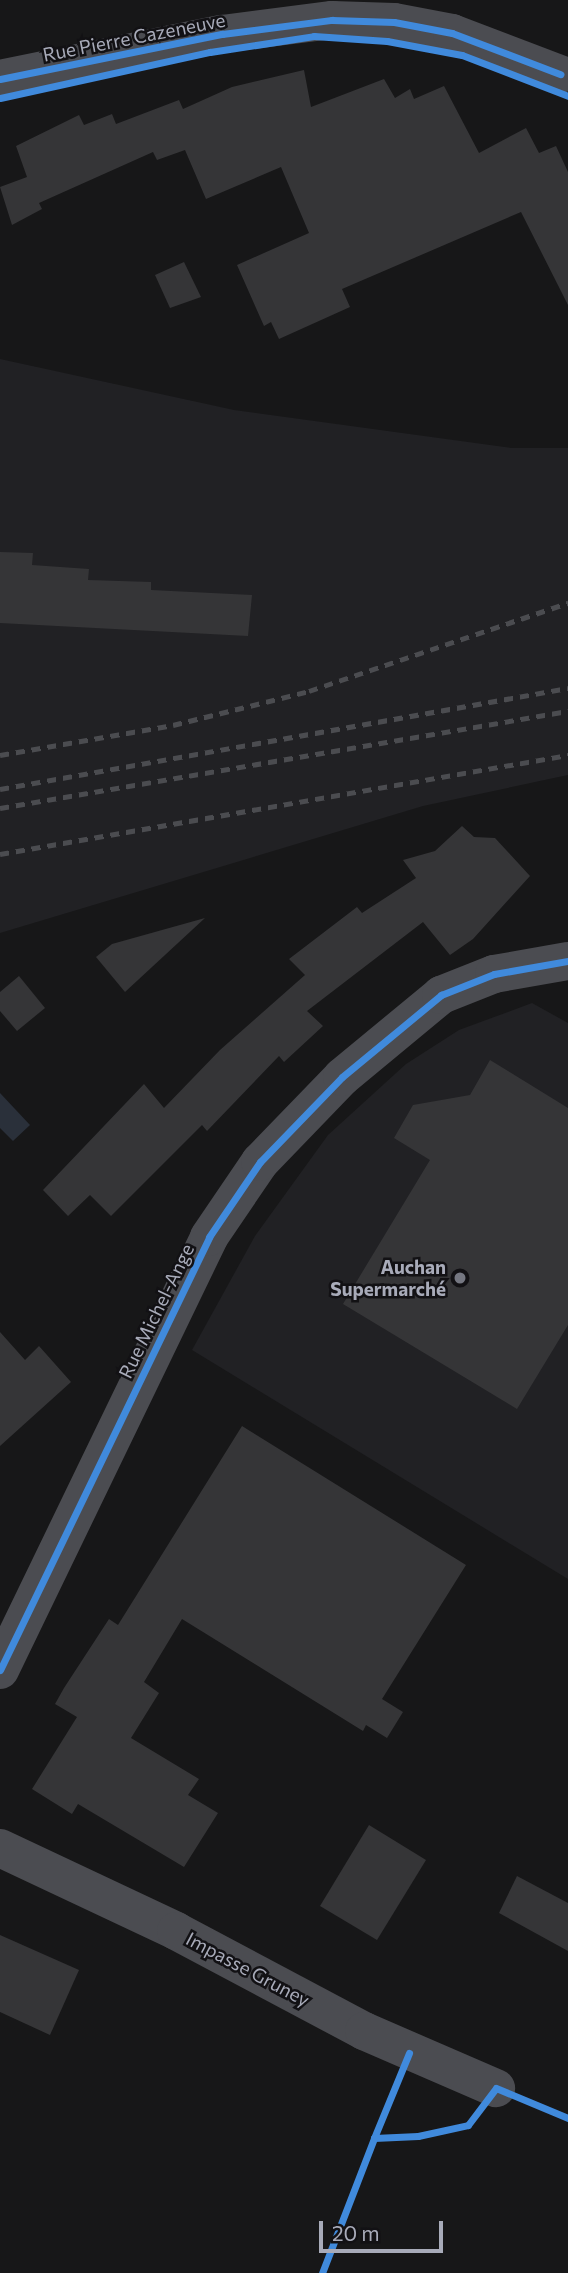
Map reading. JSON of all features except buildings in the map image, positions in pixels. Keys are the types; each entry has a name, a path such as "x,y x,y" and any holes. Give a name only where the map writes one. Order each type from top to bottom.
{"street":[{"name":"Rue Pierre Cazeneuve","path":"0,79 222,34 332,20 394,22 452,33 560,74"},
{"name":"Rue Michel-Ange","path":"0,1670 209,1237 260,1162 342,1077 441,995 495,975 568,961"},
{"name":"Impasse Gruney","path":"0,1848 176,1931 364,2031 496,2088"}],"shaded area":[{"path":"0,359 234,410 511,448 568,448 568,775 423,806 0,933"},
{"path":"532,1003 568,1023 568,1579 192,1350 255,1236 328,1135 406,1064 459,1030"},
{"path":"0,1093 30,1125 13,1141 0,1128"}],"railway":[{"path":"0,755 173,725 309,691 568,603"},
{"path":"0,789 568,688"},
{"path":"0,808 568,711"},
{"path":"0,854 568,755"}],"cycle path":[{"path":"0,79 222,34 332,20 394,22 452,33 560,74"},
{"path":"0,98 210,52 314,36 387,41 462,55 568,96"},
{"path":"0,1670 209,1237 260,1162 342,1077 441,995 494,974 568,961"},
{"path":"374,2138 409,2053"},
{"path":"322,2273 374,2138 418,2136 468,2125 496,2088 568,2118"}],"place":[{"name":"Auchan Supermarché","path":"460,1278"}]}
